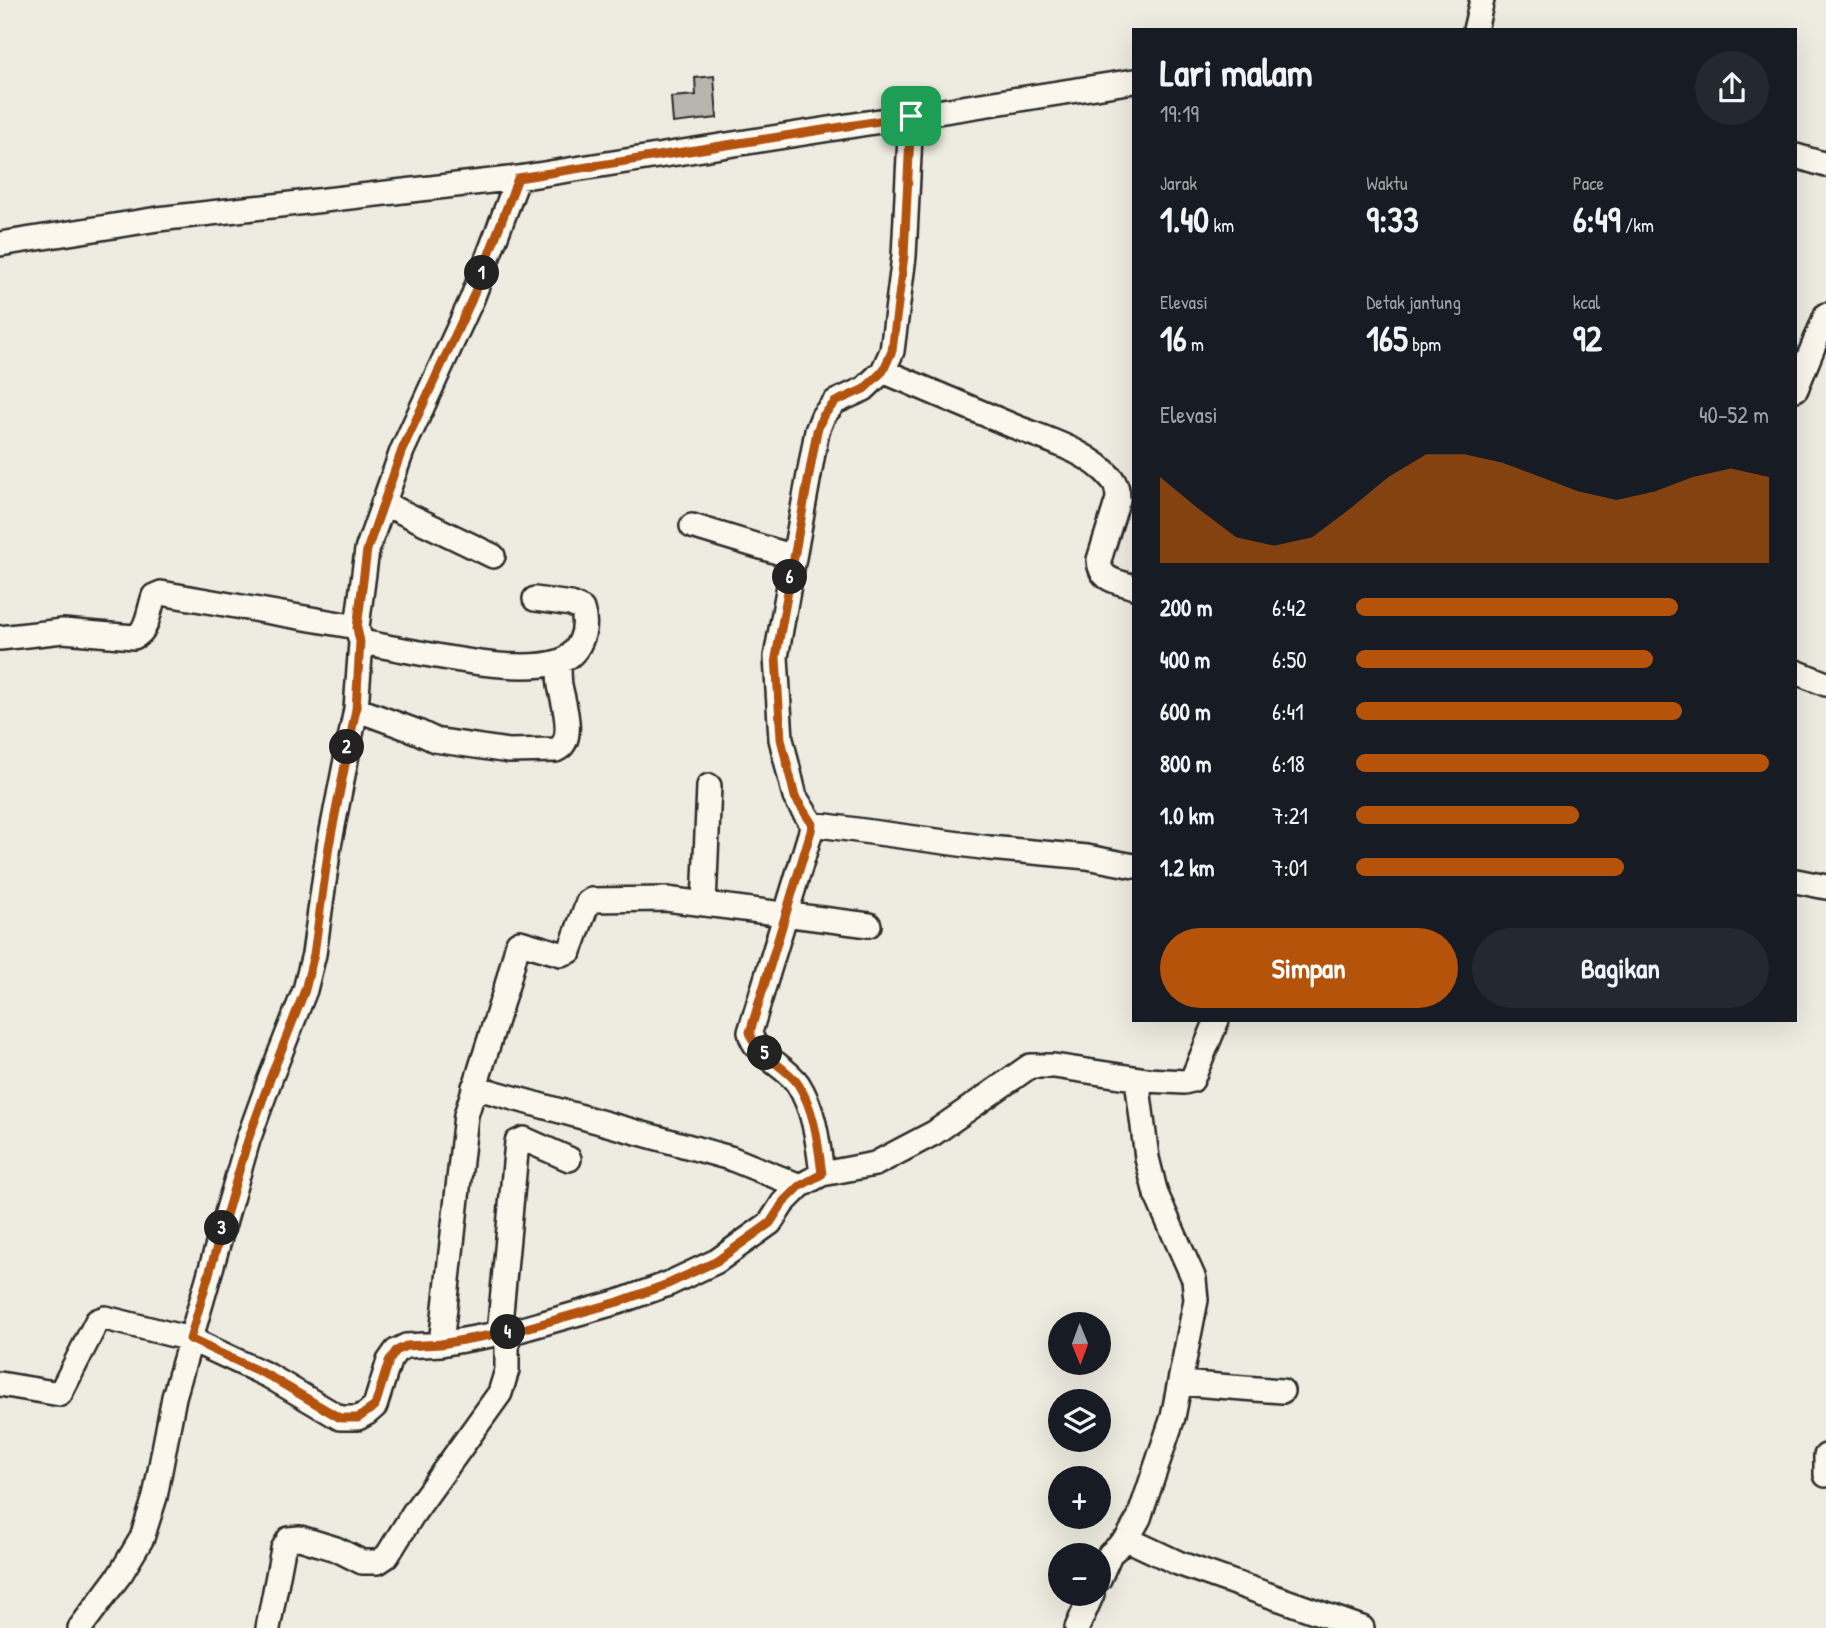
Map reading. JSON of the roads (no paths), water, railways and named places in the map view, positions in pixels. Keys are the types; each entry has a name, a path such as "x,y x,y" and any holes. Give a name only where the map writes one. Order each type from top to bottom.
{"street":[{"path":"1475,28 1482,0"},
{"path":"0,244 158,219 518,178 1132,81"},
{"path":"822,1174 817,1132 806,1098 797,1082 759,1049 750,1032 812,824 795,797 781,739 776,657 817,431 823,416 835,402 864,389 883,371 892,351 904,256 911,116"},
{"path":"1797,156 1826,165"},
{"path":"80,1628 121,1573 142,1538 155,1497 174,1397 248,1140 305,990 314,954 329,846 356,709 359,635 367,550 402,450 472,299 518,178"},
{"path":"1797,387 1826,316"},
{"path":"883,371 1062,447 1100,468 1118,489 1118,499 1100,560 1100,570 1103,575 1132,586"},
{"path":"383,503 493,556"},
{"path":"692,526 794,557"},
{"path":"0,638 63,632 134,637 141,635 154,596 161,593 487,663 534,665 559,662 573,654 580,642 586,620 582,610 570,604 535,599"},
{"path":"356,709 435,740 509,751 556,750 561,748 566,740 559,662"},
{"path":"1797,672 1826,684"},
{"path":"704,904 709,786"},
{"path":"812,824 989,848 1087,857 1132,866"},
{"path":"1797,881 1826,887"},
{"path":"441,1344 466,1115 518,943 561,954 570,951 591,900 666,899 869,925"},
{"path":"0,1384 60,1394 100,1319 190,1339 269,1376 340,1418 350,1419 367,1413 375,1406 389,1361 396,1351 406,1346 441,1344 503,1333 618,1302 668,1284 717,1261 770,1223 783,1203 800,1186 822,1174 875,1164 934,1133 1030,1066 1054,1066 1137,1079 1184,1082 1192,1080 1216,1022"},
{"path":"1111,1555 1127,1539 1143,1506 1173,1417 1196,1300 1194,1279 1156,1194 1147,1158 1137,1079"},
{"path":"474,1087 730,1158 800,1186"},
{"path":"268,1628 284,1549 289,1539 300,1538 336,1549 362,1562 378,1562 387,1556 413,1514 500,1393 507,1370 503,1333 517,1142 524,1139 569,1159"},
{"path":"1180,1383 1282,1391"},
{"path":"1826,1456 1826,1475"},
{"path":"1127,1539 1178,1563 1362,1628"},
{"path":"1083,1626 1089,1606"}]}
